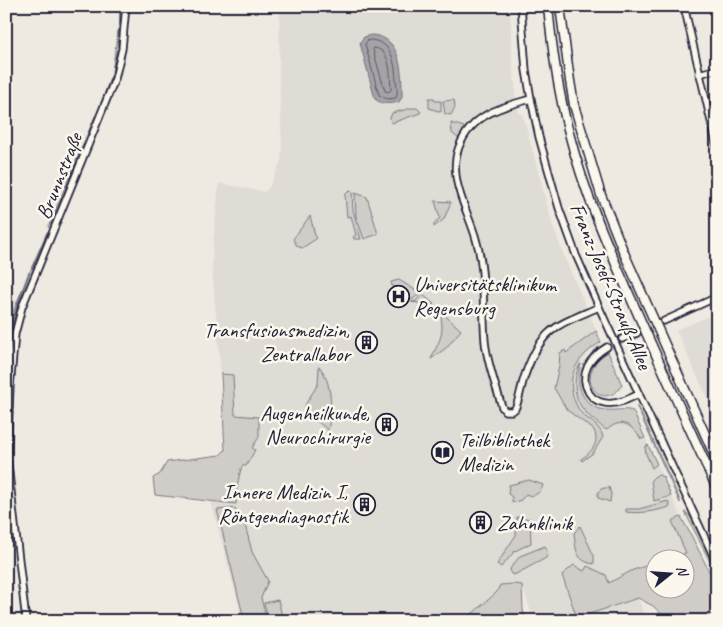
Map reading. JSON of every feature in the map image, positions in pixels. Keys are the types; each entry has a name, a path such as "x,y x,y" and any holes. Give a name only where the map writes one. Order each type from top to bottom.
{"highway":[{"path":"548,6 563,110 590,199 612,257 717,489"},
{"path":"560,6 574,105 601,195 624,253 717,461"}],"street":[{"name":"Brunnstraße","path":"26,621 9,505 7,456 10,387 15,334 22,307 117,75 122,49 126,6"},
{"name":"Franz-Josef-Strauß-Allee","path":"521,6 526,70 531,100 541,145 559,208 599,307 717,564"},
{"path":"684,6 717,147"},
{"path":"699,74 717,69"},
{"path":"531,100 487,113 477,120 464,136 458,148 455,168 458,186 480,253 487,352 505,411 515,409 531,360 537,346 546,336 568,319 599,307"},
{"path":"664,321 717,297"},
{"path":"622,339 637,333"},
{"path":"607,347 592,359 585,371 586,386 591,396 599,402 609,403 618,402 639,394"}],"shaded area":[{"name":"Universitätsklinikum Regensburg","path":"280,6 510,6 512,60 519,113 523,115 553,227 602,343 589,353 582,362 578,378 580,390 587,402 598,409 633,411 681,517 672,521 686,550 646,550 646,566 633,570 609,583 587,566 584,572 577,618 638,598 646,621 534,621 522,585 513,584 500,585 497,592 464,621 357,621 343,613 334,621 243,621 211,502 236,504 239,475 243,465 255,450 252,448 235,415 233,375 221,374 212,267 213,245 219,183 265,192 270,186 281,161"},
{"path":"118,30 122,31 116,73 112,72"},
{"path":"429,98 441,101 441,112 429,108"},
{"path":"454,100 455,107 451,115 445,114 443,101"},
{"path":"417,108 421,112 392,123 390,118 392,113"},
{"path":"95,116 99,117 52,228 48,227"},
{"path":"451,123 464,127 460,140 452,133"},
{"path":"349,191 352,192 353,210 361,239 354,239 353,237 356,235 351,216 347,217 345,195"},
{"path":"355,193 367,197 378,234 364,239 356,216"},
{"path":"435,201 451,202 444,219 434,227 434,223 440,218"},
{"path":"310,216 316,239 302,248 297,246 293,239"},
{"path":"47,232 50,233 14,333 9,332 14,309"},
{"path":"399,280 420,293 413,299 397,304 397,296 395,296 393,289 395,289 391,282"},
{"path":"422,294 435,305 411,302 416,301"},
{"path":"440,311 461,330 446,348 431,359 442,332"},
{"path":"717,313 717,419 676,330"},
{"path":"596,331 601,342 581,358 572,379 573,396 578,408 582,414 597,426 603,437 593,453 582,461 581,459 594,447 596,435 594,430 567,410 554,388 560,353 565,350 566,353"},
{"path":"8,336 13,337 6,406 6,349"},
{"path":"608,352 622,385 613,394 604,396 592,387 590,376 595,364"},
{"path":"580,364 580,387 586,400 591,405 605,410 633,411 645,438 641,439 634,430 622,423 612,426 607,430 585,412 577,399 575,387 576,375"},
{"path":"319,366 329,388 331,414 328,430 308,414 305,405 318,384"},
{"path":"221,374 233,375 235,415 259,417 259,437 252,448 255,450 246,466 242,466 236,494 236,504 155,495 153,478 160,474 167,462 220,455 225,450"},
{"path":"636,405 680,500 680,503"},
{"path":"648,445 657,464 652,468 646,454 645,447"},
{"path":"659,475 663,477 671,496 654,501 651,480"},
{"path":"529,480 543,485 540,491 531,496 526,494 521,500 512,503 512,497 508,494 509,485"},
{"path":"609,487 611,494 610,502 598,498 598,493 601,489"},
{"path":"668,501 670,507 648,512 626,512 626,509 639,509"},
{"path":"235,508 239,521 244,521 252,552 268,581 261,598 267,621 245,621 244,619 217,510"},
{"path":"685,512 690,516 717,570 717,576"},
{"path":"517,517 530,519 531,543 515,551 501,567 497,564 516,535"},
{"path":"681,517 717,587 717,621 669,621 653,606 638,598 577,618 562,575 574,565 584,571 587,566 606,575 609,583 633,570 646,566 646,600 696,600 696,550 685,550 672,521"},
{"path":"580,526 594,556 594,564 583,560 578,553 574,533"},
{"path":"545,546 548,554 546,558 514,575 511,574 510,569 520,556"},
{"path":"500,585 522,585 523,610 526,621 464,621 497,592"},
{"path":"278,600 283,620 269,621 264,603"}],"water":[{"path":"371,35 381,37 389,42 398,57 402,87 402,97 399,102 387,104 375,99 360,43 364,37"}],"waterway":[{"path":"120,12 120,25"},
{"path":"118,46 119,30"},
{"path":"113,72 117,51"},
{"path":"98,113 111,77"},
{"path":"51,225 96,117"},
{"path":"32,268 48,232"},
{"path":"11,329 29,273"},
{"path":"6,370 10,336"}],"tunnel":[{"path":"637,333 664,321"}],"place":[{"name":"Universitätsklinikum Regensburg","path":"398,296"},
{"name":"Transfusionsmedizin, Zentrallabor","path":"366,342"},
{"name":"Augenheilkunde, Neurochirurgie","path":"386,425"},
{"name":"Teilbibliothek Medizin","path":"443,452"},
{"name":"Innere Medizin I, Röntgendiagnostik","path":"364,504"},
{"name":"Zahnklinik","path":"481,523"}]}
